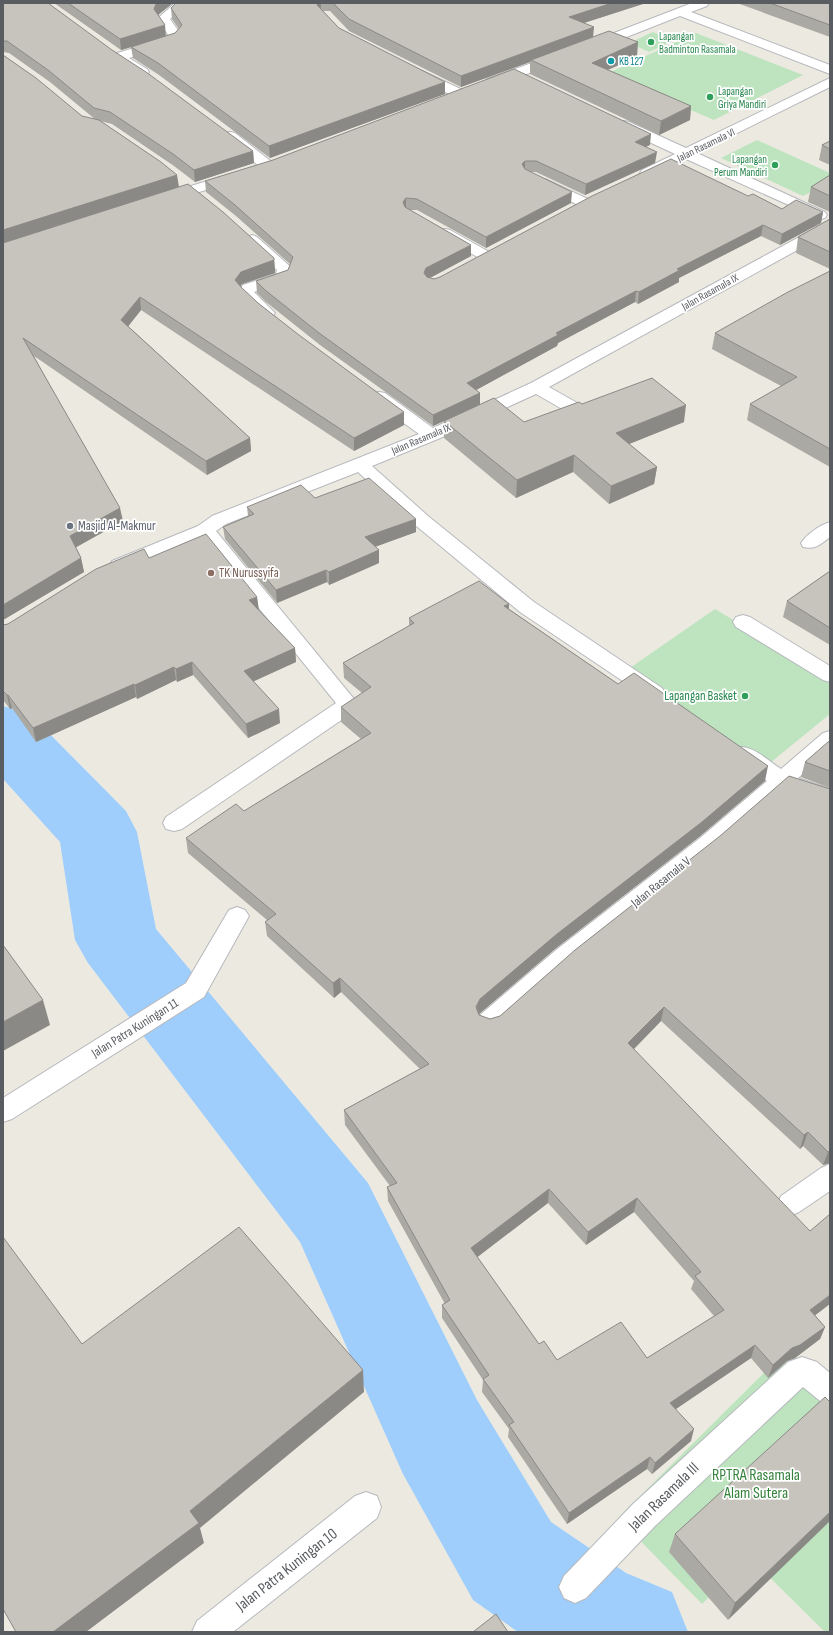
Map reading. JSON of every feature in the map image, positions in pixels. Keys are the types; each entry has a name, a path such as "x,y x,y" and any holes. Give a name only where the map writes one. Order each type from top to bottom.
{"street":[{"path":"119,57 171,41 176,36 163,19 176,7 185,3"},
{"path":"584,49 704,3"},
{"path":"680,12 830,70"},
{"path":"106,48 153,79"},
{"path":"445,99 477,88 523,77 569,54"},
{"path":"406,67 460,94"},
{"name":"Jalan Rasamala VI","path":"632,180 830,82"},
{"path":"615,120 830,220"},
{"path":"156,201 272,164 219,128"},
{"path":"530,176 585,203"},
{"path":"178,178 206,200"},
{"path":"572,210 598,196"},
{"path":"432,226 479,260 499,249"},
{"name":"Jalan Rasamala IX","path":"104,571 205,530 219,520 432,435 537,387 830,226"},
{"path":"241,230 285,269 283,277 249,288 246,293 276,320"},
{"path":"537,387 582,413"},
{"path":"369,389 432,435"},
{"path":"360,465 421,520 526,607 589,647 672,705"},
{"path":"810,543 830,528"},
{"path":"174,823 349,705 205,530"},
{"path":"743,622 830,675"},
{"name":"Jalan Rasamala V","path":"489,1022 564,957 708,844 830,738"},
{"path":"730,745 781,780 830,797"},
{"name":"Jalan Patra Kuningan 11","path":"3,1111 196,990 237,916"},
{"path":"790,1204 830,1176"},
{"name":"Jalan Rasamala III","path":"575,1587 644,1515 798,1372 807,1372 830,1391"},
{"name":"Jalan Patra Kuningan 10","path":"208,1632 366,1507"}],"green space":[{"name":"Lapangan Badminton Rasamala","path":"653,32 673,41 649,52 629,43"},
{"name":"Lapangan Griya Mandiri","path":"696,33 803,75 714,120 606,74"},
{"name":"Lapangan Perum Mandiri","path":"757,140 830,173 830,182 803,196 721,158"},
{"name":"Lapangan Basket","path":"715,609 830,678 830,714 765,767 624,672"},
{"name":"RPTRA Rasamala Alam Sutera","path":"787,1350 830,1389 830,1632 825,1632 749,1557 702,1604 618,1518"}],"building":[{"path":"3,3 48,3 112,50 146,72 253,151 194,170 173,154 110,112 94,108 48,70 7,41 3,41"},
{"path":"68,3 158,3 154,9 165,25 120,39"},
{"path":"176,3 318,3 317,5 339,28 445,82 269,146 158,63 131,47 175,33 182,25 171,8"},
{"path":"333,3 612,3 569,17 594,27 461,76 349,19"},
{"path":"770,3 830,3 830,25"},
{"path":"609,31 638,42 592,63 691,106 661,121 531,60"},
{"path":"3,55 36,78 82,116 99,120 161,162 177,175 3,230"},
{"path":"514,69 651,134 635,142 657,152 586,184 536,161 525,161 522,164 525,169 572,192 486,237 417,199 406,198 403,202 405,207 471,245 426,268 424,273 427,277 434,279 440,277 592,196 671,159 748,196 753,194 782,209 796,200 823,212 782,234 763,225 677,269 680,270 639,292 636,291 556,333 558,335 467,383 480,393 433,415 319,333 265,290 256,281 288,270 293,257 235,205 205,181 273,160"},
{"path":"830,141 830,149 822,145"},
{"path":"830,175 830,196 811,187"},
{"path":"188,184 223,212 274,258 274,260 241,272 235,280 241,287 258,303 299,335 404,412 354,438 140,297 121,320 250,438 206,461 23,338 120,508 70,536 81,558 3,605 3,243"},
{"path":"830,219 830,252 798,237"},
{"path":"830,271 830,449 750,404 797,377 715,333 788,292"},
{"path":"652,378 686,405 616,433 657,467 611,486 574,455 517,480 444,421 494,398 524,422 579,402 582,404"},
{"path":"369,478 416,519 365,537 379,550 329,572 326,570 276,590 223,527 254,514 247,507 301,485 315,498"},
{"path":"206,534 257,597 249,600 295,648 244,671 279,709 246,724 192,662 176,669 174,667 33,728 8,695 3,691 3,625 8,624 96,569 144,549 149,558"},
{"path":"830,571 830,628 787,601"},
{"path":"479,581 509,604 504,606 618,684 634,673 768,766 702,822 557,934 480,999 476,1007 479,1015 490,1019 500,1016 575,950 720,836 789,776 830,789 830,1151 828,1152 808,1132 804,1135 664,1007 628,1043 810,1231 830,1214 830,1295 810,1310 825,1327 800,1345 792,1348 773,1365 755,1345 670,1403 694,1429 655,1463 650,1457 569,1513 509,1425 514,1422 483,1379 489,1375 442,1305 450,1300 387,1187 397,1183 344,1110 429,1064 340,978 333,983 265,922 276,914 186,838 236,804 244,811 371,733 341,707 371,687 343,663 414,623 409,618","holes":["549,1189 588,1232 637,1198 701,1272 695,1276 724,1310 647,1358 621,1322 557,1360 544,1341 539,1344 471,1248"]},
{"path":"830,741 830,771 805,762 828,742"},
{"path":"3,945 43,1000 3,1022"},
{"path":"239,1227 363,1370 190,1511 199,1523 53,1632 16,1632 3,1609 3,1237 82,1344"},
{"path":"825,1397 830,1402 830,1512 735,1603 675,1534"},
{"path":"496,1614 508,1632 473,1632"}],"waterway":[{"path":"3,732 98,832 117,940 334,1213 440,1437 512,1561 588,1614 632,1632"}],"place":[{"name":"Lapangan Badminton Rasamala","path":"651,42"},
{"name":"KB 127","path":"611,61"},
{"name":"Lapangan Griya Mandiri","path":"710,97"},
{"name":"Lapangan Perum Mandiri","path":"775,165"},
{"name":"Masjid Al-Makmur","path":"70,526"},
{"name":"TK Nurussyifa","path":"211,573"},
{"name":"Lapangan Basket","path":"745,696"}]}
